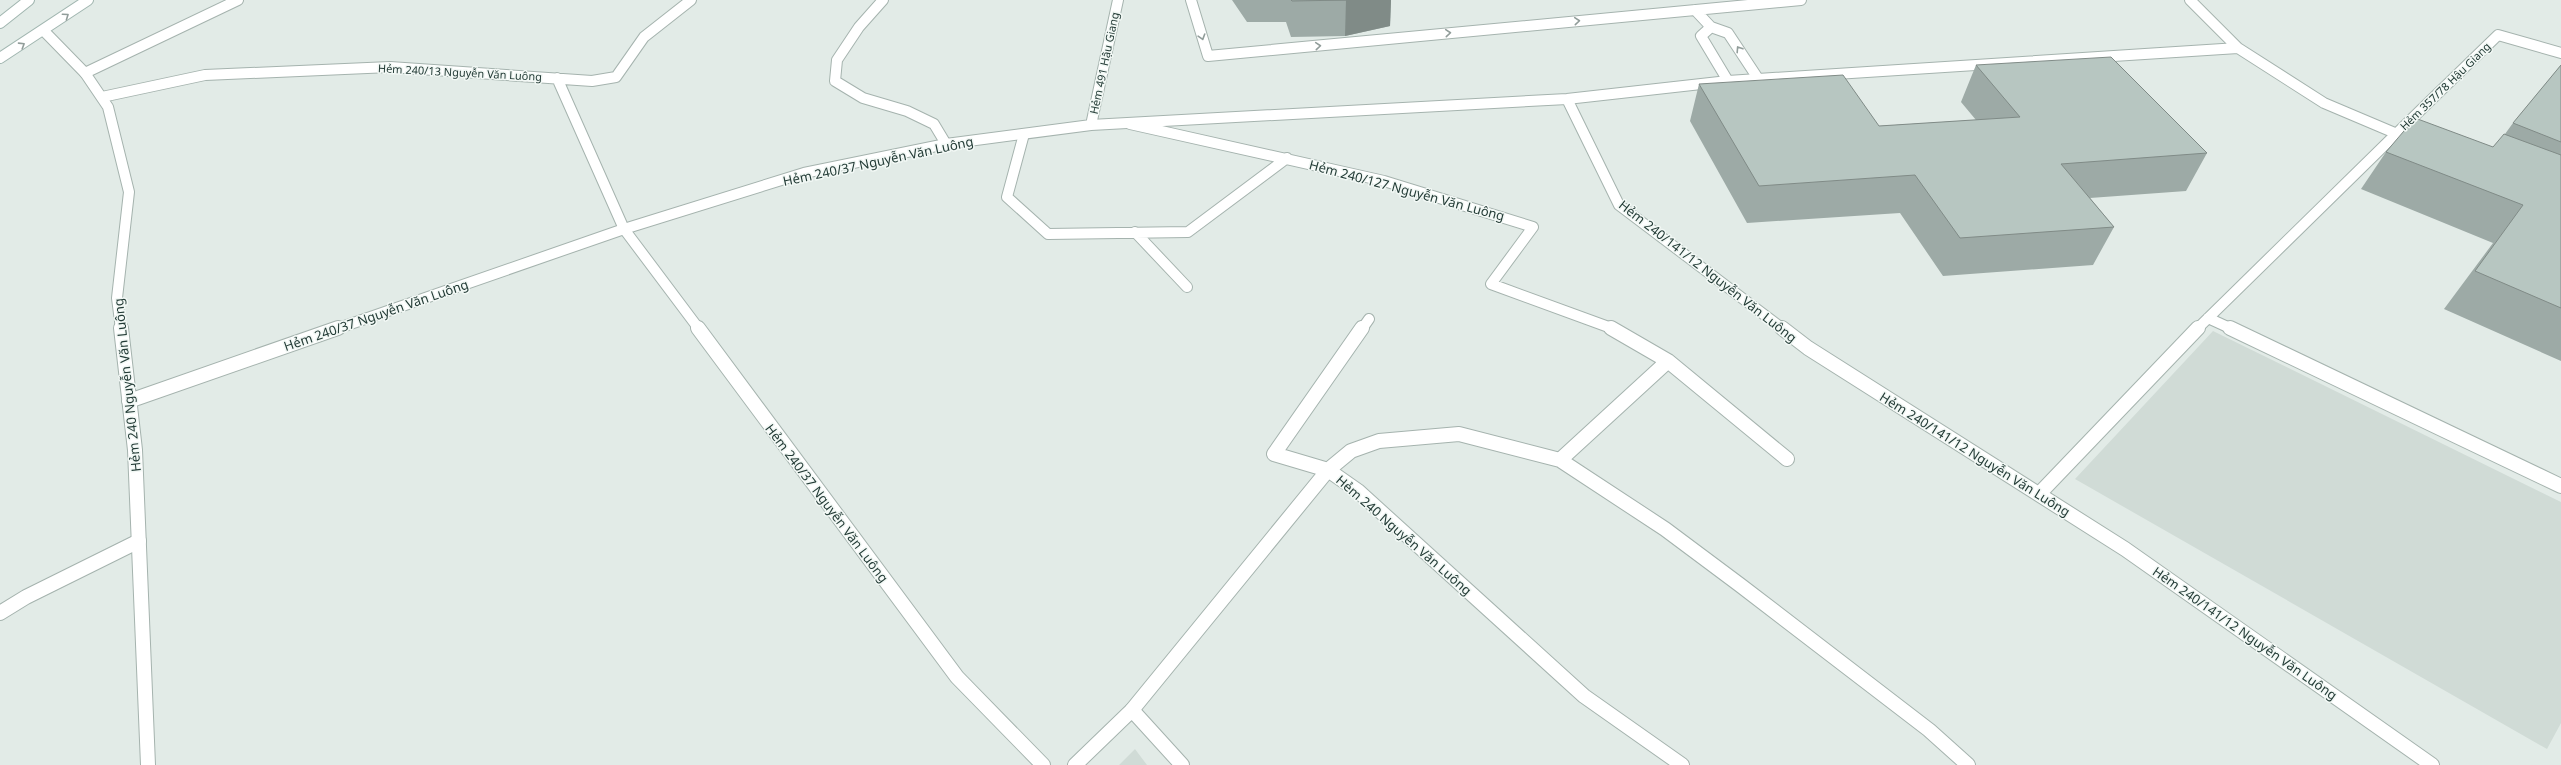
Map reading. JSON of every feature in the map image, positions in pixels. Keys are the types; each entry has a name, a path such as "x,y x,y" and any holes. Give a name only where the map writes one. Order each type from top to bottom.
{"street":[{"path":"0,23 30,0"},
{"path":"0,58 44,31 88,0"},
{"path":"85,73 238,0"},
{"name":"Hẻm 240/13 Nguyễn Văn Luông","path":"102,97 205,75 390,67 592,81 616,77 644,37 691,0"},
{"path":"883,0 859,27 837,60 835,81 864,98 907,111 934,124 946,144"},
{"name":"Hẻm 491 Hậu Giang","path":"1091,125 1118,0"},
{"path":"1191,0 1208,56 1801,0"},
{"path":"2190,0 2238,48 2324,103 2410,139"},
{"path":"1695,10 1711,27 1728,33 1759,80"},
{"path":"1711,27 1700,36 1728,81"},
{"name":"Hẻm 240 Nguyễn Văn Luông","path":"44,31 85,73 108,107 129,192 118,298 135,450 148,765"},
{"name":"Hẻm 357/78 Hậu Giang","path":"2396,134 2476,54 2498,35 2561,53"},
{"name":"Hẻm 240/127 Nguyễn Văn Luông","path":"1091,125 1567,99 1728,81 2238,48"},
{"path":"557,78 624,229"},
{"name":"Hẻm 240/141/12 Nguyễn Văn Luông","path":"1567,99 1618,205 1808,348 2125,549 2432,765"},
{"name":"Hẻm 240/127 Nguyễn Văn Luông","path":"1129,123 1287,158 1483,209 1533,227 1491,284 1616,330 1668,361 1787,459"},
{"name":"Hẻm 240/37 Nguyễn Văn Luông","path":"129,402 624,229 804,173 946,144 1091,125"},
{"path":"1024,134 1007,197 1048,234 1188,232 1287,158"},
{"path":"2039,494 2208,318 2396,134"},
{"name":"Hẻm 240/37 Nguyễn Văn Luông","path":"624,229 957,677 1043,765"},
{"path":"1135,232 1187,287"},
{"path":"2208,318 2561,486"},
{"path":"1369,319 1274,454 1328,470 1351,451 1379,442 1410,436 1452,434 1525,450 1560,460 1665,530 1740,585 1929,730 1968,765"},
{"path":"1560,460 1668,361"},
{"name":"Hẻm 240 Nguyễn Văn Luông","path":"1075,765 1132,710 1328,470 1358,491 1584,696 1682,765"},
{"path":"0,614 26,597 139,541"},
{"path":"1132,710 1182,765"}],"shaded area":[{"path":"2213,331 2561,502 2561,723 2547,749 2075,479"},
{"path":"1135,749 1147,765 1119,765"}],"building":[{"path":"1291,0 1348,0 1292,1"},
{"path":"2111,57 2207,153 2061,164 2114,227 1960,238 1915,175 1759,186 1699,84 1843,75 1879,126 2020,117 1976,65"},
{"path":"2561,65 2561,142 2513,123"},
{"path":"2415,118 2493,147 2504,134 2561,155 2561,308 2475,271 2523,205 2386,152"}]}
